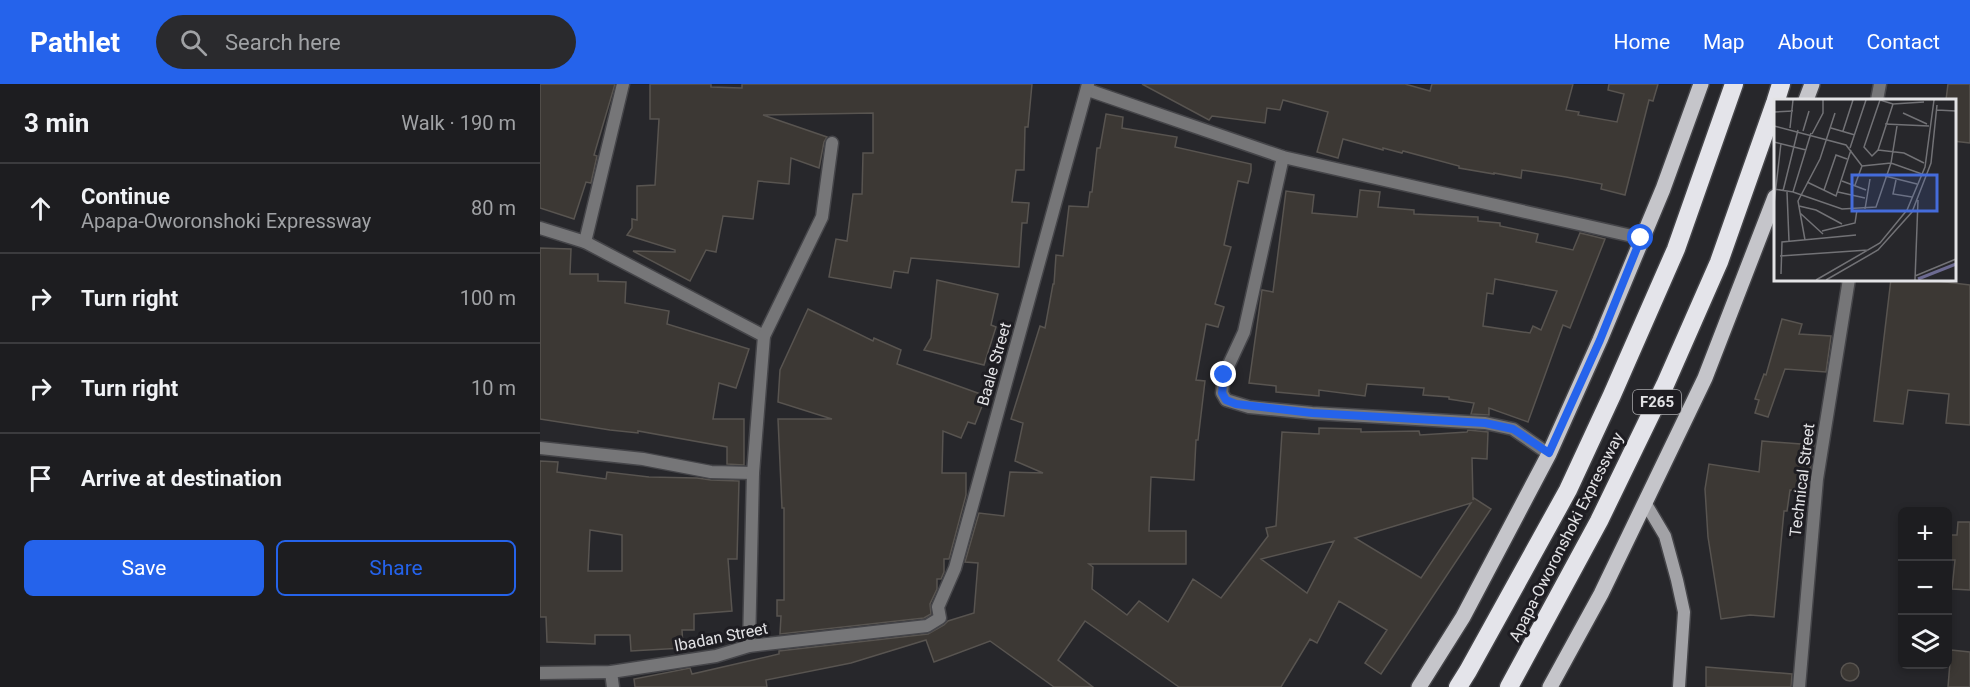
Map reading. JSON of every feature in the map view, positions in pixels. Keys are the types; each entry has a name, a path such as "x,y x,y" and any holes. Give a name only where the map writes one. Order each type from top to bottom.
{"highway":[{"name":"Apapa-Oworonshoki Expressway","path":"1458,687 1568,490 1602,416 1676,249 1734,84"},
{"name":"Apapa-Oworonshoki Expressway","path":"1776,99 1781,84"},
{"name":"Apapa-Oworonshoki Expressway","path":"1509,687 1599,521 1665,385 1719,262 1774,105"}],"main road":[{"path":"1419,687 1463,617 1549,453 1600,340 1663,189 1701,84"},
{"path":"1806,99 1812,84"},
{"path":"1550,687 1601,594 1705,378 1774,200"}],"street":[{"path":"585,242 623,84"},
{"path":"1877,99 1880,84"},
{"path":"1088,87 1283,157 1641,238"},
{"name":"Baale Street","path":"907,628 927,626 940,618 938,607 955,568 1088,87"},
{"path":"748,646 753,472 765,336 822,217 832,143"},
{"path":"1283,157 1244,332 1224,375 1222,393 1226,400 1249,407 1312,413 1485,423 1513,429 1549,453"},
{"path":"540,228 585,242 765,336"},
{"name":"Technical Street","path":"1799,687 1817,479 1849,280"},
{"path":"540,448 644,459 711,472 753,472"},
{"path":"1646,504 1665,536 1684,612 1679,687"},
{"name":"Ibadan Street","path":"540,673 612,672 716,656 748,646 907,628"},
{"path":"612,672 613,687"}],"building":[{"path":"540,84 615,84 594,155 597,156 591,183 586,182 574,219 540,208"},
{"path":"650,84 711,84 711,87 742,88 742,84 1032,84 1028,127 1025,127 1024,170 1016,170 1012,202 1029,203 1027,223 1022,223 1019,267 911,258 908,273 894,271 891,288 829,277 836,239 847,241 853,194 862,194 863,153 873,153 873,113 763,115 827,137 819,168 791,158 789,184 758,181 753,219 723,216 716,252 706,250 690,281 633,251 675,252 675,250 627,235 632,228 632,219 637,220 637,186 655,185 659,119 650,119"},
{"path":"1142,84 1405,84 1430,91 1432,84 1573,84 1566,110 1579,112 1578,115 1617,122 1624,94 1608,90 1609,84 1658,84 1653,101 1649,100 1625,195 1601,189 1602,184 1522,170 1521,178 1459,168 1459,166 1403,151 1402,153 1383,148 1383,150 1343,139 1338,158 1317,152 1328,112 1283,100 1280,110 1267,108 1265,123 1212,116 1209,120"},
{"path":"1948,84 1970,84 1970,143 1955,141 1955,99 1946,99"},
{"path":"1106,114 1123,117 1122,128 1177,137 1175,147 1251,164 1251,171 1248,183 1238,181 1224,245 1231,247 1215,304 1224,307 1218,327 1206,324 1196,380 1205,381 1198,440 1196,440 1194,480 1151,477 1149,531 1186,531 1186,564 1089,564 1093,567 1092,589 1127,615 1139,601 1168,622 1193,579 1221,598 1268,536 1266,528 1276,526 1282,432 1319,434 1319,428 1361,429 1361,432 1419,431 1420,435 1467,432 1468,430 1488,432 1487,459 1472,458 1473,500 1474,498 1491,509 1381,674 1365,663 1387,630 1339,601 1317,643 1310,639 1281,687 1179,687 1085,621 1058,660 1093,687 1054,687 990,641 934,662 926,640 851,663 766,680 767,687 635,687 634,679 690,668 692,674 779,654 779,651 928,634 948,621 974,613 978,563 965,562 979,513 1004,516 1010,472 1043,473 1015,461 1023,423 1011,419 1040,326 1045,328 1054,284 1056,255 1063,256 1069,206 1088,207 1097,148 1100,148","holes":["1471,503 1421,578 1355,538","1334,541 1307,593 1261,559"]},
{"path":"1360,190 1380,192 1378,207 1414,210 1414,214 1478,217 1478,221 1500,223 1500,226 1538,234 1536,242 1573,250 1580,233 1605,239 1570,328 1563,325 1528,422 1489,408 1489,415 1471,414 1474,403 1449,399 1449,397 1423,395 1424,388 1367,384 1365,396 1319,390 1319,396 1276,392 1276,386 1249,383 1262,290 1273,292 1286,191 1314,195 1312,213 1357,217","holes":["1495,279 1557,291 1541,330 1533,326 1530,333 1483,326 1487,293 1493,294"]},
{"path":"540,248 571,249 570,274 598,274 598,281 626,282 625,303 669,311 667,324 749,349 736,388 719,383 713,419 744,419 744,465 727,464 727,447 638,431 638,433 610,430 540,419"},
{"path":"937,280 998,294 991,325 996,327 984,365 924,350 931,338"},
{"path":"1891,280 1929,280 1970,285 1970,425 1946,423 1949,394 1908,390 1903,424 1874,421"},
{"path":"808,309 873,341 874,338 901,350 897,364 986,396 975,424 968,422 961,438 943,431 942,473 966,473 966,495 949,559 944,559 944,572 941,579 937,579 937,589 930,604 931,614 924,618 780,634 781,616 777,616 777,600 784,600 784,508 782,508 778,419 832,419 778,402 780,370"},
{"path":"1782,319 1802,324 1799,334 1831,336 1826,372 1785,369 1768,417 1755,413 1759,400 1755,399 1764,374 1766,375"},
{"path":"1762,441 1814,445 1810,471 1800,471 1798,491 1790,490 1787,511 1784,511 1774,617 1750,615 1721,619 1708,537 1705,489 1709,464 1759,472"},
{"path":"540,461 558,462 557,472 606,479 607,472 649,477 739,481 737,559 728,559 732,611 694,614 694,630 682,630 683,648 631,651 630,635 595,635 595,644 547,642 546,617 540,617","holes":["590,530 622,535 622,571 588,571"]},
{"path":"1958,522 1970,522 1970,590 1952,589 1955,560 1952,560 1952,535 1957,535"},
{"path":"1952,650 1970,652 1970,687 1948,687 1949,669 1952,669"},
{"path":"1850,663 1856,666 1859,672 1856,678 1850,681 1844,678 1841,672 1844,666"},
{"path":"1706,667 1792,674 1791,687 1706,687"}],"route":[{"path":"1224,375 1222,393 1226,400 1236,404 1312,413 1485,423 1513,429 1549,453 1600,340 1641,238"}]}
